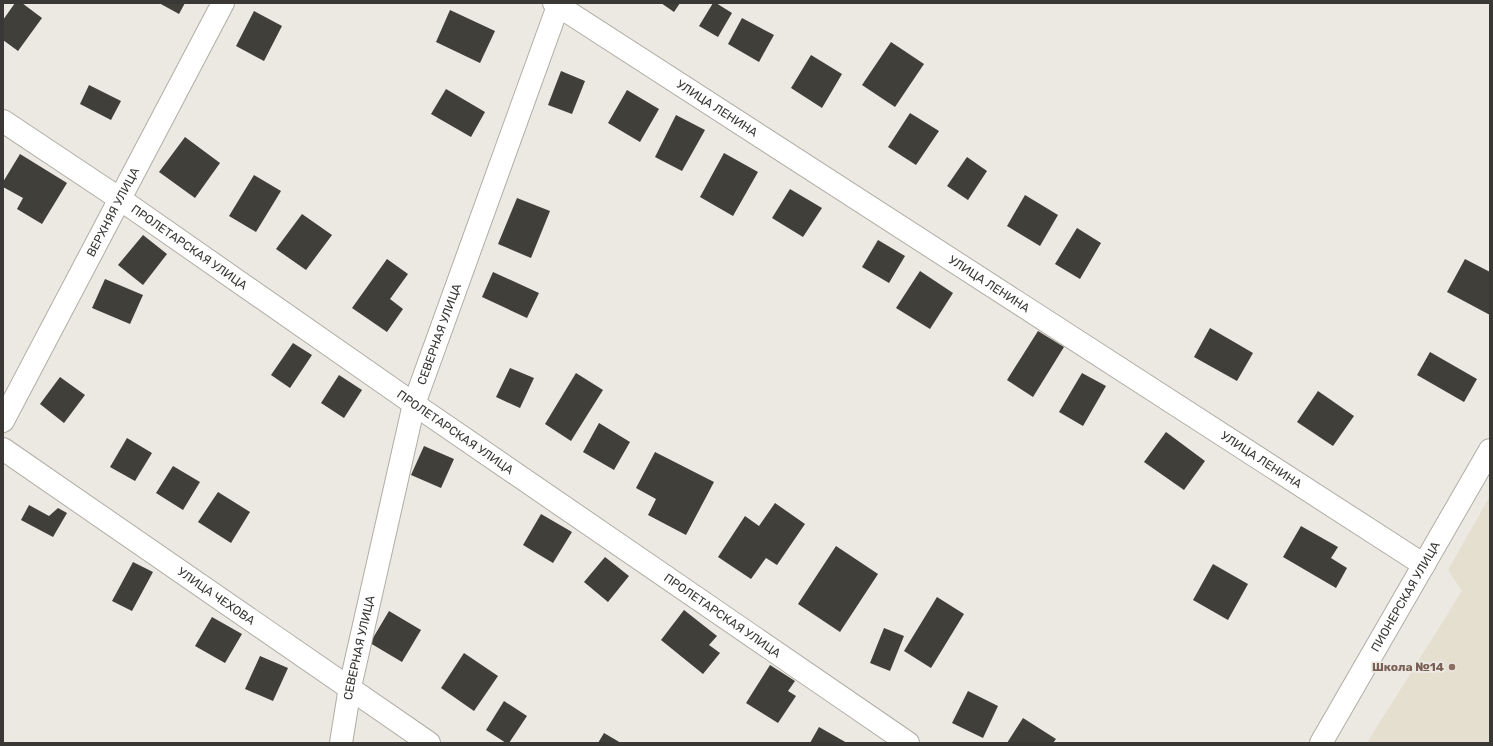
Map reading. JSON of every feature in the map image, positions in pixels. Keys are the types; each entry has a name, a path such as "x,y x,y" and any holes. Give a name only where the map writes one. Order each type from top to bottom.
{"street":[{"name":"ВЕРХНЯЯ УЛИЦА","path":"3,421 223,3"},
{"name":"СЕВЕРНАЯ УЛИЦА","path":"341,743 350,687 414,404 556,4"},
{"name":"УЛИЦА ЛЕНИНА","path":"556,4 1424,565"},
{"name":"ПРОЛЕТАРСКАЯ УЛИЦА","path":"3,121 120,199 414,404 908,743"},
{"name":"УЛИЦА ЧЕХОВА","path":"3,448 429,743"},
{"name":"ПИОНЕРСКАЯ УЛИЦА","path":"1322,743 1490,450"}],"shaded area":[{"name":"Школа №14","path":"1490,496 1490,743 1367,743 1462,591 1448,570"}],"building":[{"path":"15,3 22,3 42,18 18,51 3,40 3,20"},
{"path":"159,3 185,3 179,14"},
{"path":"661,3 680,3 674,12"},
{"path":"713,3 716,3 732,13 718,37 699,26"},
{"path":"450,10 495,31 480,63 436,42"},
{"path":"254,11 282,26 264,61 236,46"},
{"path":"742,18 774,35 759,62 728,44"},
{"path":"891,42 924,64 895,107 862,85"},
{"path":"811,55 842,74 822,108 791,88"},
{"path":"561,71 585,81 572,114 548,105"},
{"path":"89,85 121,101 111,120 80,104"},
{"path":"446,89 485,112 471,137 431,114"},
{"path":"627,90 659,109 640,142 608,123"},
{"path":"910,113 939,131 916,165 888,147"},
{"path":"676,115 705,130 682,171 655,157"},
{"path":"185,137 220,163 195,198 159,172"},
{"path":"724,153 758,172 733,216 700,197"},
{"path":"20,154 67,183 42,224 17,209 23,198 3,187 3,182"},
{"path":"967,157 987,171 968,200 947,186"},
{"path":"254,175 281,191 256,232 229,216"},
{"path":"790,189 822,208 803,237 772,218"},
{"path":"1025,195 1058,215 1040,246 1007,226"},
{"path":"517,198 550,211 531,258 498,244"},
{"path":"302,214 332,235 306,270 276,249"},
{"path":"1077,228 1101,243 1080,279 1055,264"},
{"path":"143,235 167,254 143,285 118,265"},
{"path":"878,240 905,256 889,283 862,267"},
{"path":"387,259 408,274 390,299 403,309 387,332 352,308"},
{"path":"1465,259 1490,272 1490,315 1447,292"},
{"path":"920,271 953,293 930,329 896,308"},
{"path":"493,272 539,293 527,318 482,297"},
{"path":"105,279 143,295 130,324 92,308"},
{"path":"1210,328 1253,353 1237,381 1194,357"},
{"path":"1038,331 1064,347 1033,397 1007,380"},
{"path":"293,343 312,355 290,388 271,375"},
{"path":"1430,352 1477,379 1464,402 1417,375"},
{"path":"510,368 534,378 520,408 496,397"},
{"path":"576,373 603,390 571,441 545,424"},
{"path":"1082,373 1106,386 1083,426 1059,412"},
{"path":"339,375 362,390 344,418 321,403"},
{"path":"60,377 85,395 64,423 40,404"},
{"path":"1318,391 1354,416 1333,446 1297,422"},
{"path":"599,423 630,442 614,470 583,452"},
{"path":"1166,432 1205,461 1184,490 1144,462"},
{"path":"127,438 152,453 135,481 110,467"},
{"path":"424,446 454,459 441,488 411,475"},
{"path":"655,452 714,482 686,535 648,515 656,499 636,488"},
{"path":"173,466 200,482 183,510 156,493"},
{"path":"218,492 250,512 231,543 198,522"},
{"path":"775,503 805,524 777,565 766,558 751,579 718,557 745,516 759,526"},
{"path":"29,505 49,516 58,508 67,513 53,537 21,520"},
{"path":"541,514 572,532 553,563 523,545"},
{"path":"1301,526 1338,547 1331,558 1347,568 1336,588 1283,557"},
{"path":"836,546 878,574 840,632 798,604"},
{"path":"605,557 629,576 608,602 584,582"},
{"path":"133,562 153,572 132,611 112,601"},
{"path":"1213,564 1248,584 1228,620 1193,600"},
{"path":"937,597 964,614 931,668 904,651"},
{"path":"684,610 717,636 709,645 720,653 703,674 661,640"},
{"path":"389,611 421,630 402,662 370,643"},
{"path":"212,617 242,634 225,663 195,646"},
{"path":"884,628 904,636 890,671 870,663"},
{"path":"464,653 498,676 474,711 441,688"},
{"path":"260,656 288,668 273,701 245,689"},
{"path":"770,665 795,681 788,691 796,696 778,723 746,703"},
{"path":"968,691 998,706 983,738 952,723"},
{"path":"504,701 527,716 509,743 506,743 486,730"},
{"path":"1023,718 1056,739 1053,743 1007,743"},
{"path":"819,727 847,743 810,743"},
{"path":"604,733 621,743 598,743"}],"place":[{"name":"Школа №14","path":"1452,667"}]}
